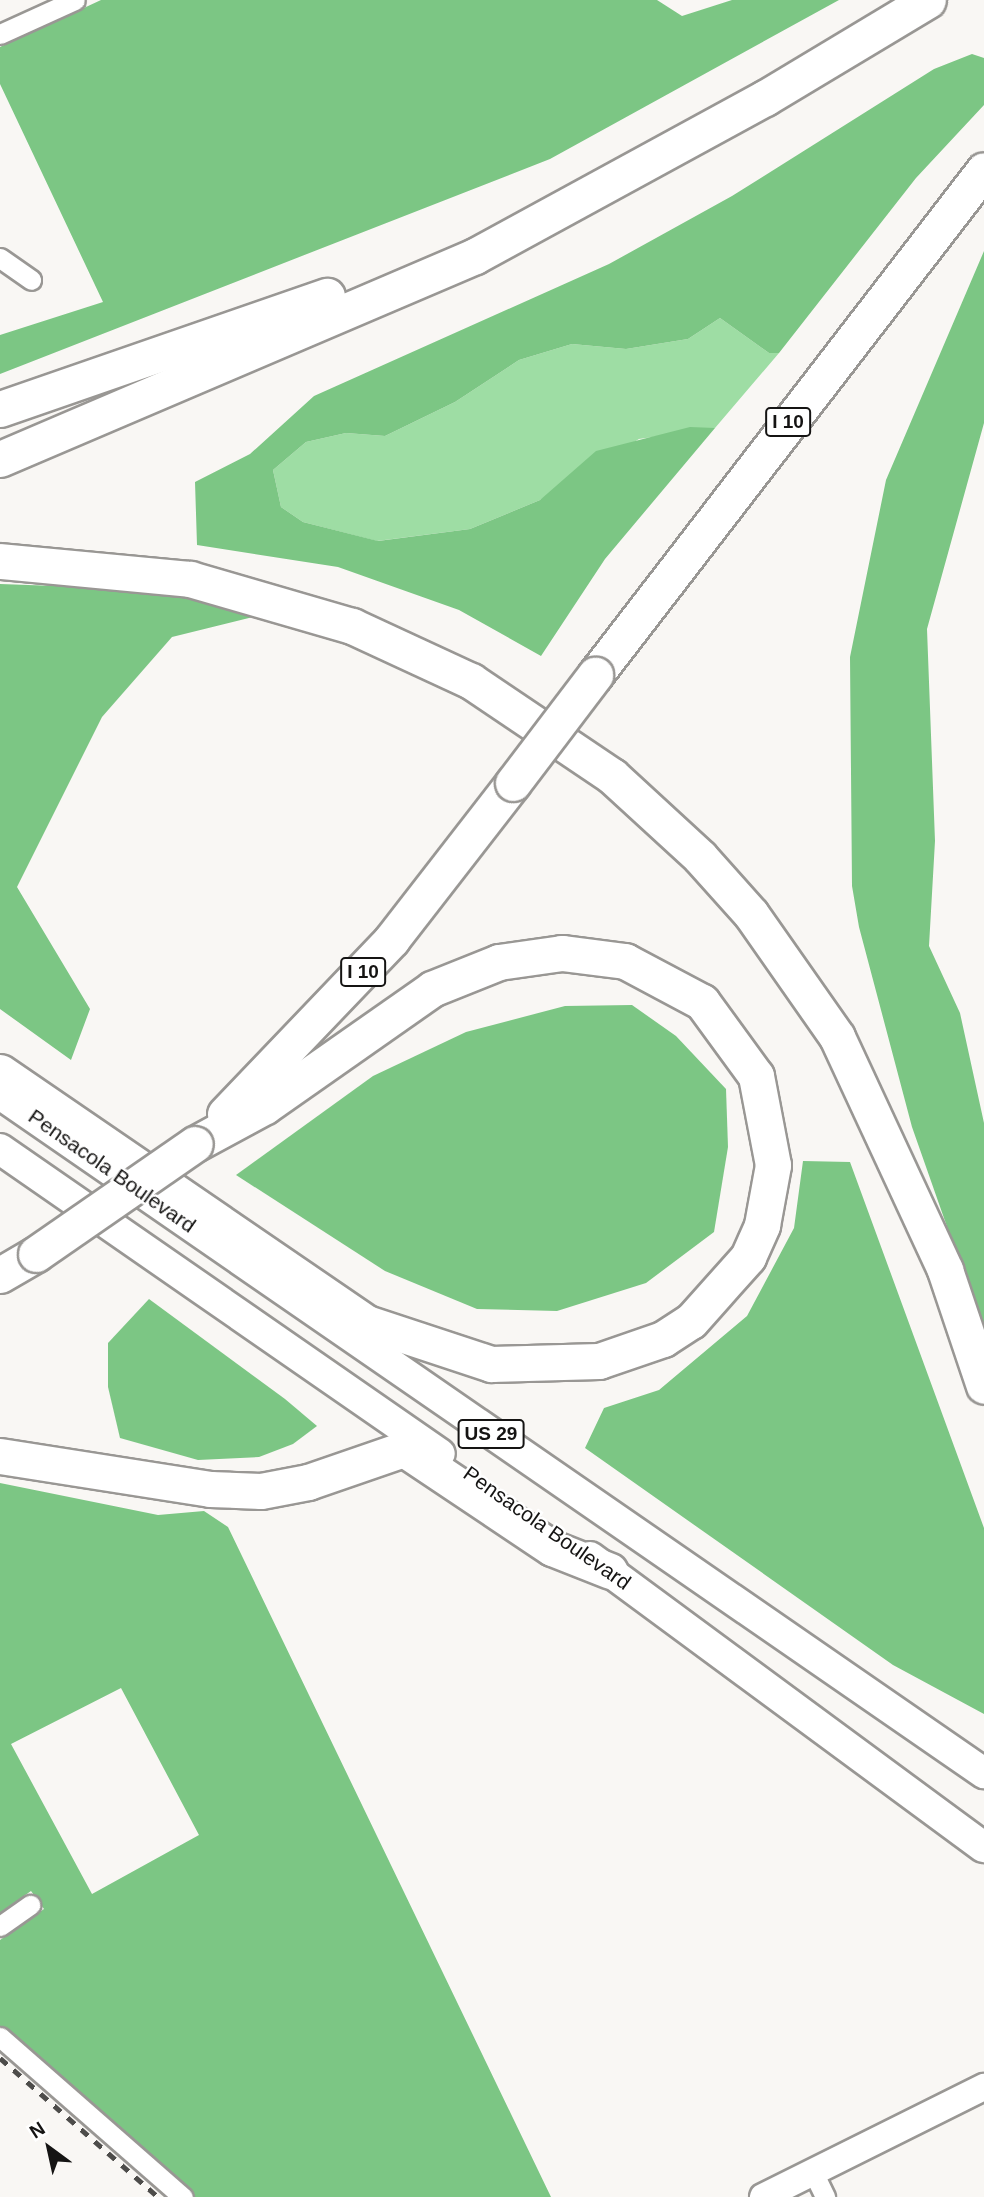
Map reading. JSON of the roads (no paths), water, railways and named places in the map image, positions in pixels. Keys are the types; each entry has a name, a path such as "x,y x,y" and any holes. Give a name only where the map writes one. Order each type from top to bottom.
{"highway":[{"path":"0,459 475,256 753,105 928,0"},
{"name":"I 10","path":"0,1275 36,1254 195,1143 383,949 984,170"},
{"path":"0,409 367,282 475,256"},
{"path":"0,561 190,579 352,626 471,681 620,783 751,914 837,1037 945,1270 984,1386"},
{"path":"0,1072 367,1323 491,1364 598,1361 635,1351 691,1321 748,1257 762,1225 773,1165 756,1076 702,1002 625,961 562,953 499,962 432,989 265,1106 195,1143"},
{"path":"0,1267 36,1254"},
{"path":"0,1456 252,1491 308,1482 404,1449 552,1548 610,1571"}],"main road":[{"name":"Pensacola Boulevard","path":"0,1094 984,1773"},
{"name":"Pensacola Boulevard","path":"0,1149 610,1571 984,1847"}],"street":[{"path":"0,34 75,0"},
{"path":"0,258 31,280"},
{"path":"0,1926 30,1905"},
{"path":"0,2037 183,2197"},
{"path":"763,2197 984,2087"},
{"path":"813,2172 825,2197"}],"railway":[{"path":"0,2058 158,2197"}]}
